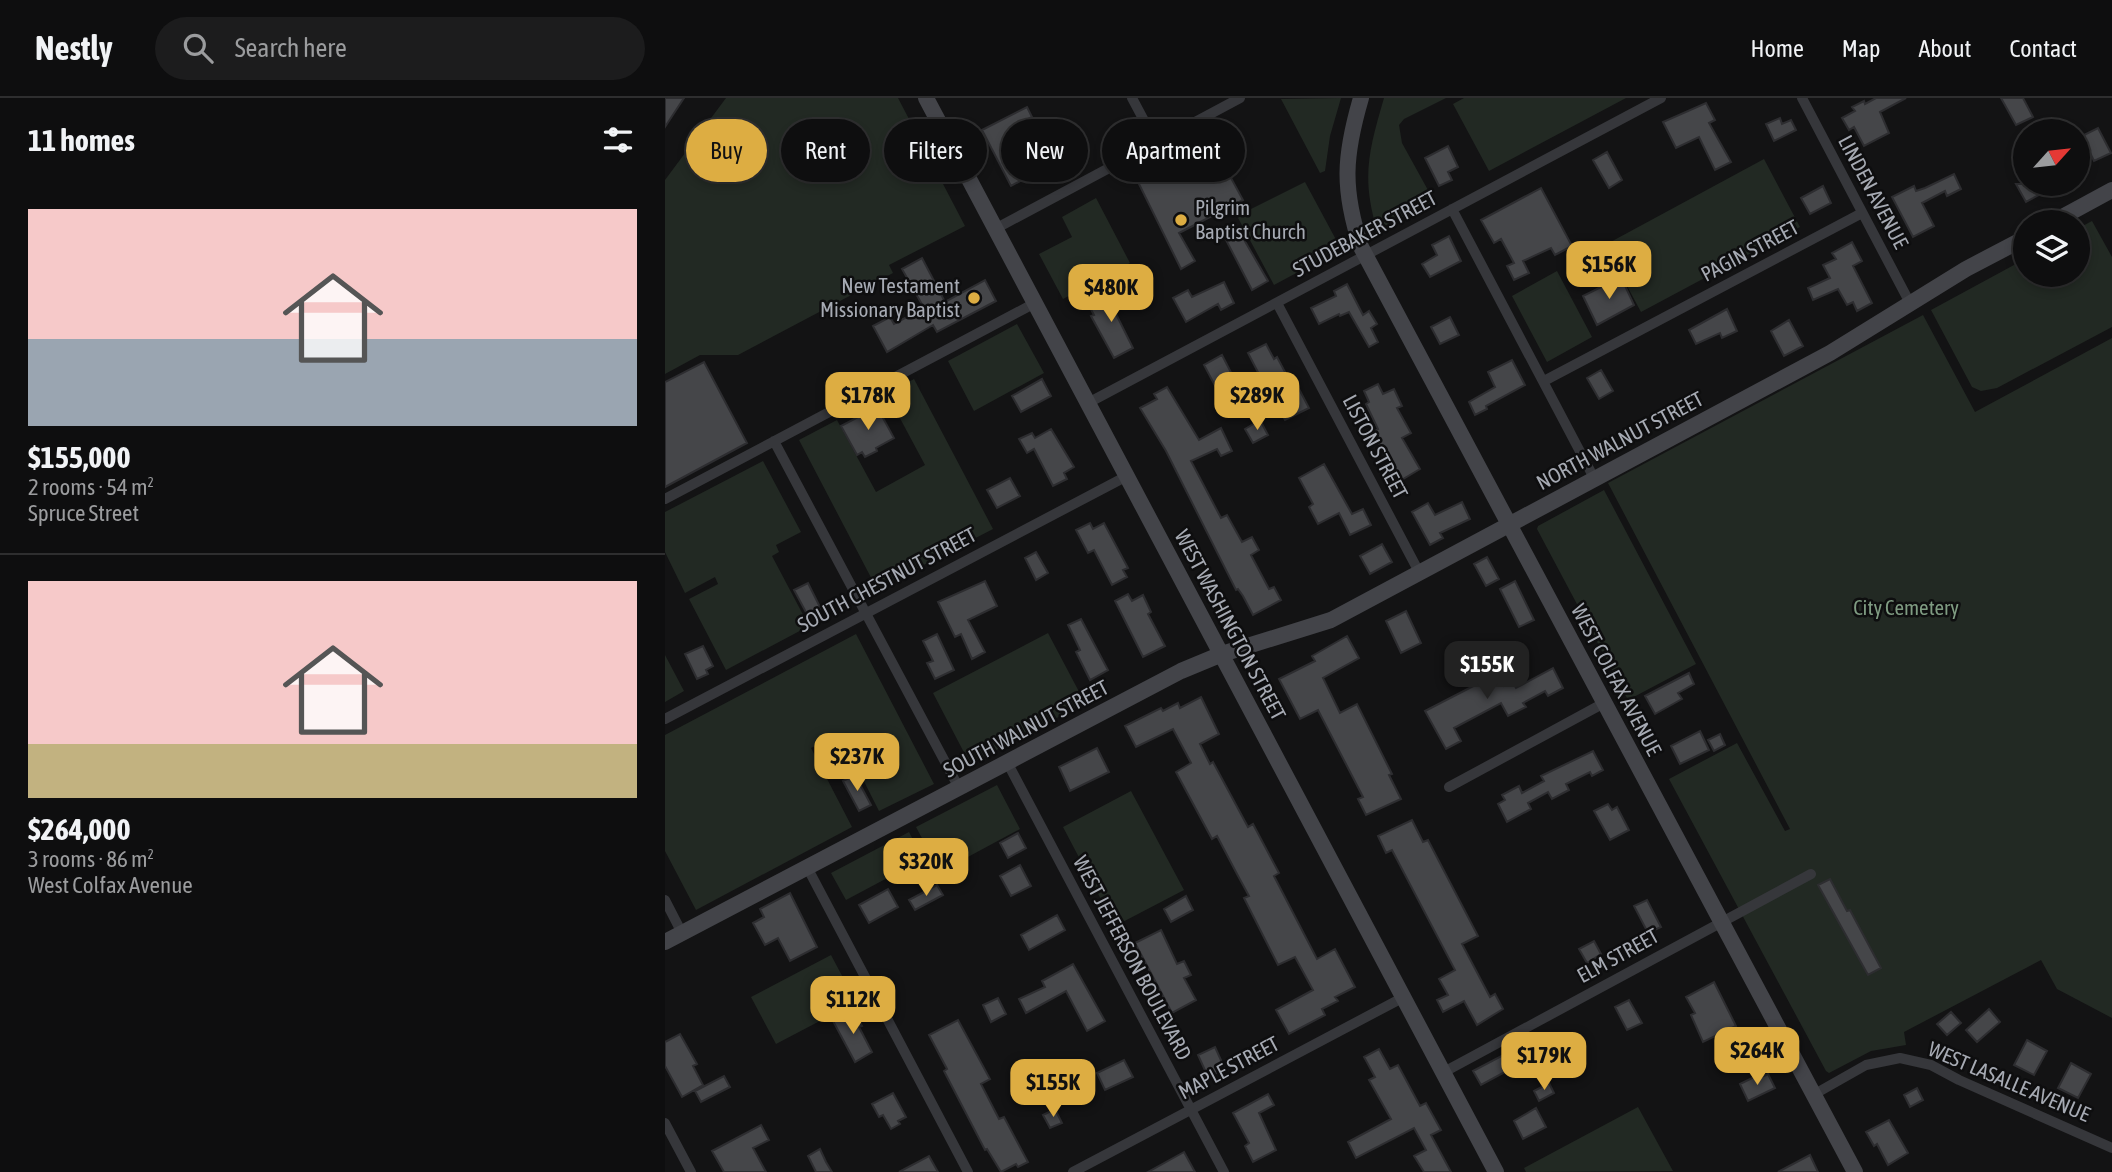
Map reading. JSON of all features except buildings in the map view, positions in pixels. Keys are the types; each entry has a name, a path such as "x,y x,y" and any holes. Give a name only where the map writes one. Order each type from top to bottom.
{"street":[{"name":"WEST WASHINGTON STREET","path":"926,98 1496,1172"},
{"path":"1132,98 1143,119"},
{"path":"1201,119 1240,98"},
{"name":"WEST COLFAX AVENUE","path":"1361,98 1348,149 1345,180 1349,204 1366,256 1854,1172"},
{"name":"STUDEBAKER STREET","path":"1088,403 1661,98"},
{"name":"LINDEN AVENUE","path":"1802,98 1911,304"},
{"path":"995,229 1102,172"},
{"path":"2075,210 2112,190"},
{"path":"1452,209 1594,478"},
{"name":"PAGIN STREET","path":"1544,382 1862,213"},
{"name":"NORTH WALNUT STREET","path":"1222,654 1331,620 1830,353 1966,269 2013,244"},
{"path":"665,499 1035,303"},
{"name":"LISTON STREET","path":"1277,303 1419,572"},
{"path":"774,441 959,788"},
{"name":"SOUTH CHESTNUT STREET","path":"665,719 1127,476"},
{"name":"SOUTH WALNUT STREET","path":"665,942 1181,671 1222,654"},
{"path":"1449,787 1604,703"},
{"name":"WEST JEFFERSON BOULEVARD","path":"1007,762 1224,1172"},
{"path":"807,867 968,1172"},
{"name":"ELM STREET","path":"1444,1072 1811,874"},
{"path":"665,900 682,933"},
{"name":"MAPLE STREET","path":"1073,1172 1404,998"},
{"name":"WEST LASALLE AVENUE","path":"1813,1095 1866,1065 1899,1058 1931,1065 2112,1148"},
{"path":"665,1123 691,1172"}],"green space":[{"path":"726,98 898,98 909,119 884,119 884,182 942,182 965,226 889,265 893,273 738,355 700,355 665,374 665,180 686,152 686,182 767,182 767,119 710,119"},
{"path":"1341,98 1330,136 1325,171 1320,173 1281,99"},
{"path":"1384,98 1446,98 1404,119 1399,125 1402,143 1434,201 1377,230 1368,179 1374,133"},
{"path":"1464,98 1626,98 1489,171 1453,104"},
{"path":"1764,159 1800,227 1641,312 1605,245"},
{"path":"1305,182 1341,249 1274,285 1237,216"},
{"path":"1096,198 1130,263 1063,299 1039,254 1072,237 1062,217"},
{"path":"2092,221 2112,257 2112,327 1997,388 1981,391 1972,387 1931,310 2013,266 2013,287 2090,287"},
{"path":"1557,271 1592,337 1547,362 1512,296"},
{"name":"City Cemetery","path":"1923,315 1975,412 2112,338 2112,1018 2057,989 2041,960 1904,1032 1906,1045 1871,1051 1829,1073 1669,779 1737,743 1785,831 1790,829 1608,483"},
{"path":"1017,324 1044,373 974,411 948,361"},
{"path":"914,379 993,529 877,589 799,440 837,420 876,492 925,465 887,394"},
{"path":"763,461 801,532 776,545 779,552 772,556 809,626 726,670 689,599 718,584 715,577 685,593 665,552 665,512"},
{"path":"1604,490 1696,664 1628,700 1537,529"},
{"path":"1048,633 1085,703 970,764 933,693"},
{"path":"856,634 934,784 879,811 840,734 811,748 852,827 696,910 665,851 665,735"},
{"path":"665,655 684,691 665,702"},
{"path":"997,785 1020,829 940,872 916,827"},
{"path":"1131,791 1184,890 1115,926 1063,827"},
{"path":"909,832 923,859 846,900 831,873"},
{"path":"831,955 856,1002 776,1044 751,997"},
{"path":"1638,1107 1673,1171 1526,1172 1524,1168"}],"place":[{"name":"Pilgrim Baptist Church","path":"1181,220"},
{"name":"New Testament Missionary Baptist","path":"974,298"}]}
